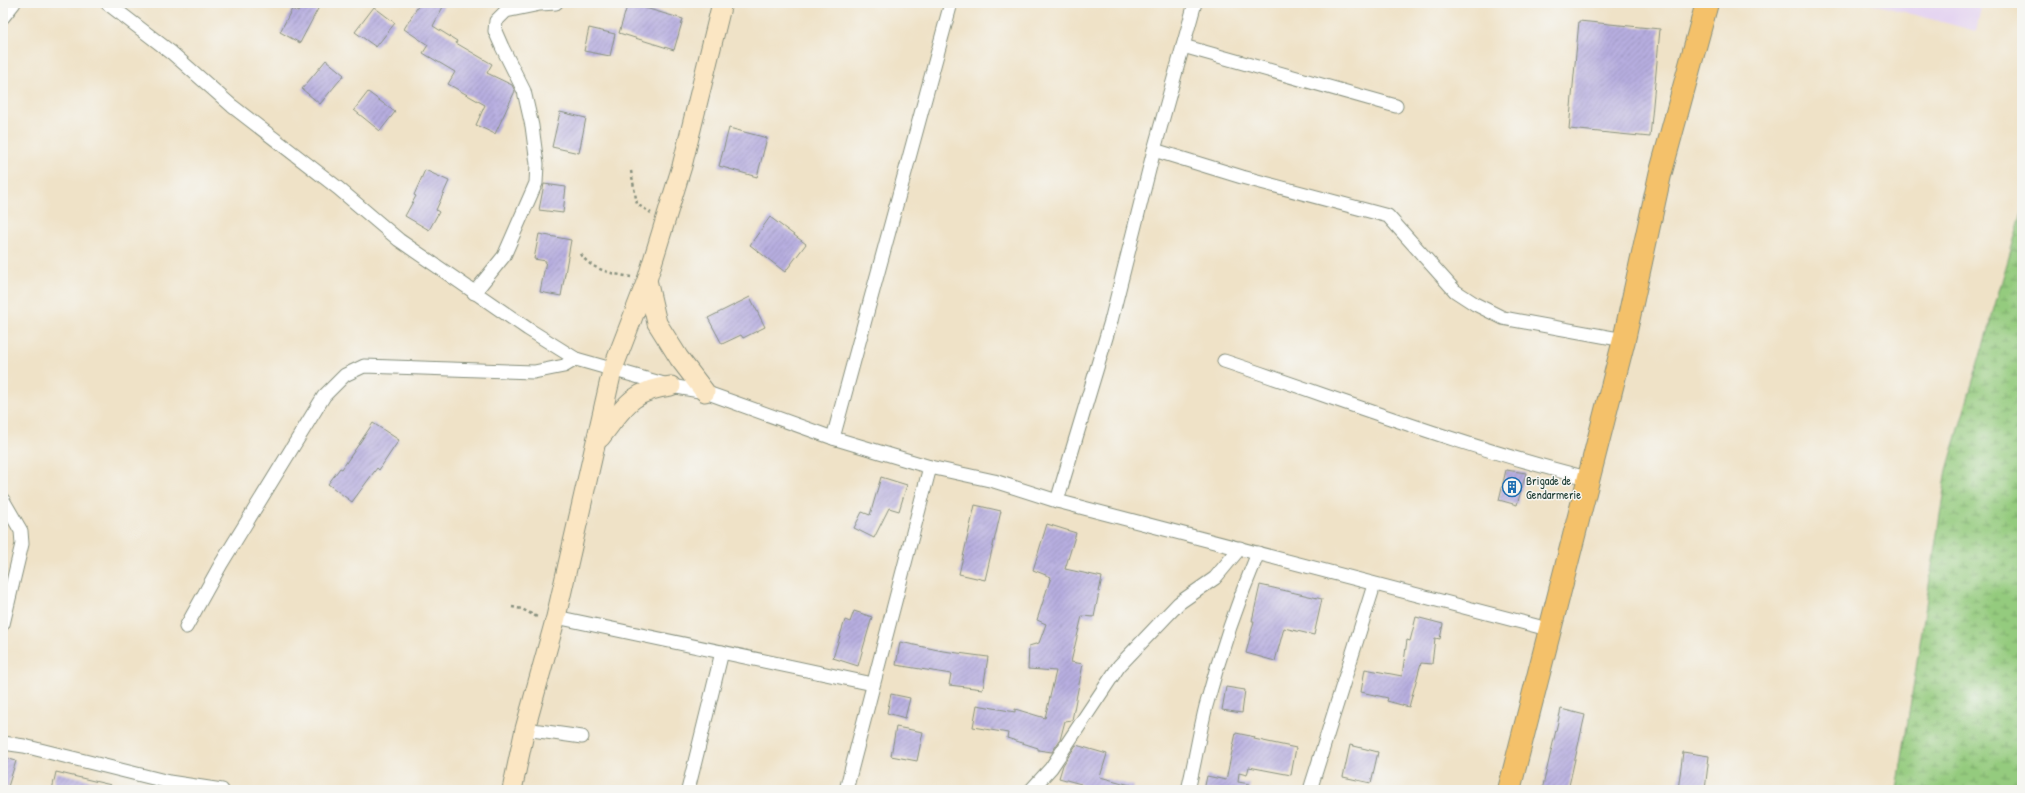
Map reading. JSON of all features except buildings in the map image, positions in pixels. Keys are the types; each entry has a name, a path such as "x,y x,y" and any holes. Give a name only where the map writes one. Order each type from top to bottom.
{"highway":[{"path":"1508,790 1548,629 1624,340 1660,175 1707,3"}],"street":[{"path":"3,17 14,3"},
{"path":"107,3 172,53 232,106 338,188 398,240 474,293 576,359 612,371 671,386 705,392 833,438 930,467 994,481 1057,501 1240,548 1374,585 1548,629"},
{"path":"474,293 504,256 536,183 537,164 532,126 524,91 500,42 496,31 496,21 506,11 540,4 556,3"},
{"path":"512,790 525,729 555,621 598,440 612,371 647,280 682,166 722,3"},
{"path":"833,438 951,3"},
{"path":"1057,501 1111,321 1154,150 1195,3"},
{"path":"1183,46 1396,106"},
{"path":"1154,150 1242,177 1388,216 1455,291 1475,304 1503,318 1624,340"},
{"path":"647,280 657,323 679,358 705,392"},
{"path":"186,628 221,564 324,396 345,375 364,366 392,366 432,370 534,372 564,366 576,359"},
{"path":"1224,361 1450,437 1551,469 1587,478"},
{"path":"598,440 629,402 636,396 644,391 671,386"},
{"path":"846,790 930,467"},
{"path":"3,500 9,519 21,531 22,544 3,624"},
{"path":"1031,790 1051,768 1119,666 1179,603 1215,578 1240,548"},
{"path":"1188,790 1206,708 1219,660 1240,595 1258,553"},
{"path":"1310,790 1374,585"},
{"path":"555,621 722,652 873,684"},
{"path":"688,790 722,652"},
{"path":"525,729 582,737"},
{"path":"3,743 24,746 169,782 222,790"}],"path":[{"path":"631,170 637,204 665,222"},
{"path":"581,254 586,262 605,270 647,280"},
{"path":"512,608 522,609 555,621"}],"shaded area":[{"path":"1870,3 1982,3 1976,31"}],"green space":[{"path":"2022,212 2022,790 1897,790 1947,470"}],"place":[{"name":"Brigade de Gendarmerie","path":"1512,487"}]}
